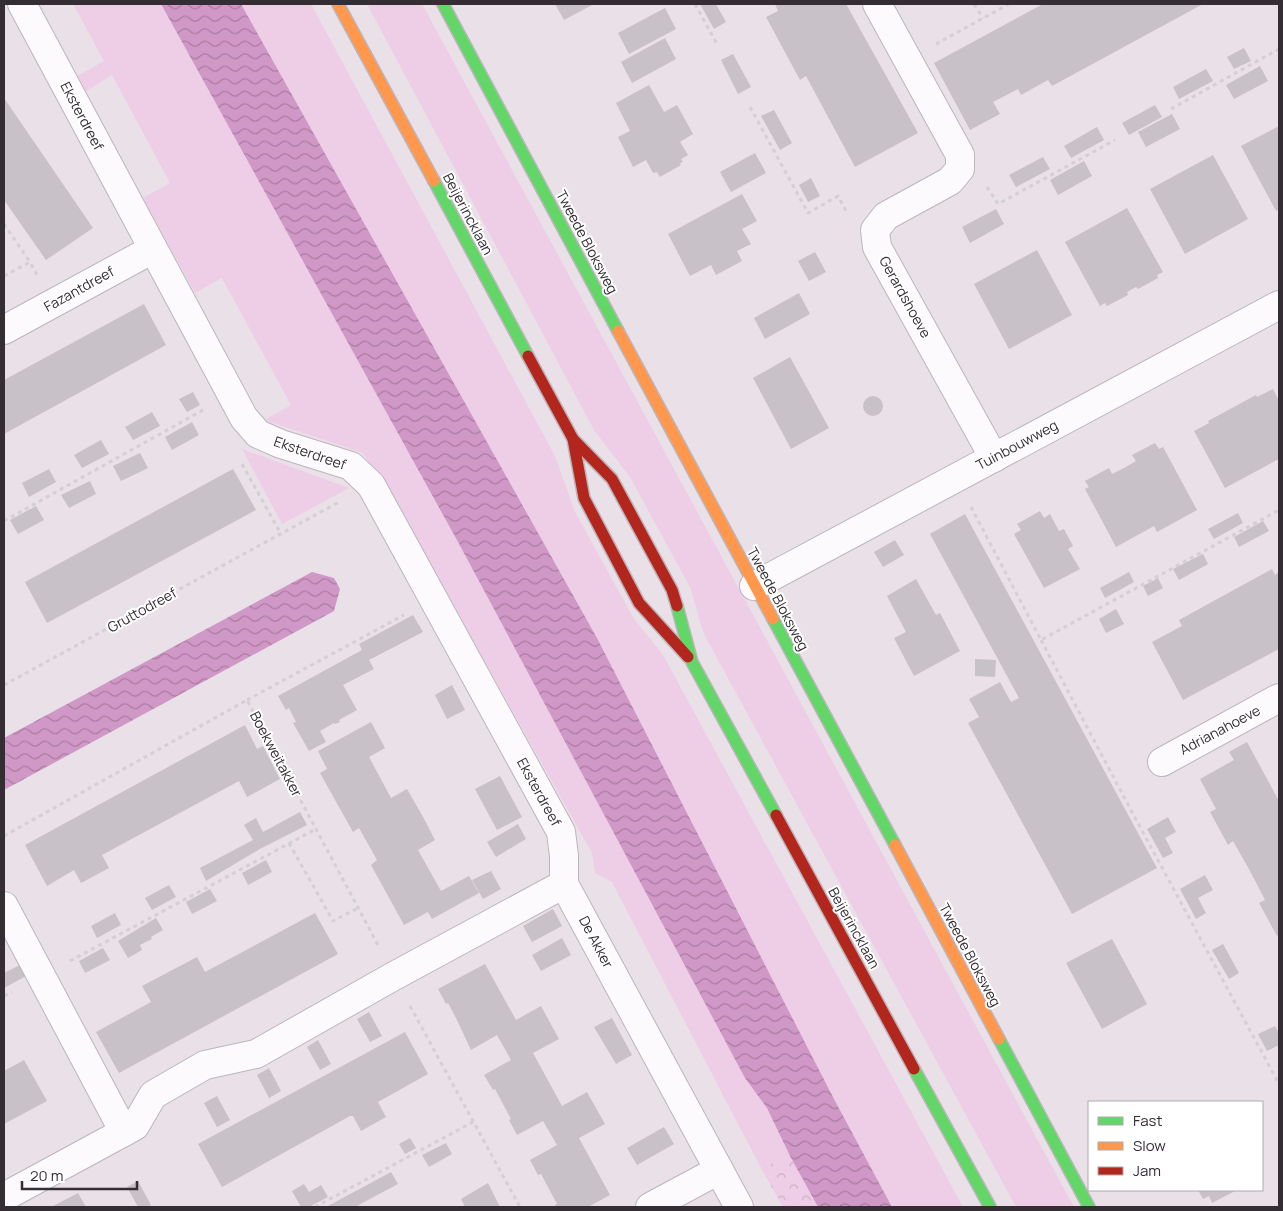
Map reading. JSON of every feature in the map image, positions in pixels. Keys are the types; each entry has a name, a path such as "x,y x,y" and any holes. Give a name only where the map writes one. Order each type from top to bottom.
{"main road":[{"name":"Beijerincklaan","path":"338,4 573,439 612,479 672,590 692,662 990,1207"},
{"name":"Tweede Bloksweg","path":"443,4 1089,1207"},
{"name":"Beijerincklaan","path":"573,439 584,498 639,603 692,662"}],"street":[{"name":"Eksterdreef","path":"22,4 244,418 258,434 281,444 351,466 371,485 560,832 564,856 564,884"},
{"path":"875,230 886,216 950,181 960,169 960,155 877,4"},
{"name":"Gerardshoeve","path":"875,230 877,247 994,458"},
{"name":"Fazantdreef","path":"4,330 153,249"},
{"name":"Tuinbouwweg","path":"754,586 1279,304"},
{"name":"Adrianahoeve","path":"1162,762 1279,698"},
{"path":"4,1197 135,1126 153,1095 205,1066 256,1054 394,976 564,884"},
{"name":"De Akker","path":"564,884 739,1207"},
{"path":"4,906 124,1132"},
{"path":"650,1207 719,1170"}],"path":[{"path":"694,4 717,44"},
{"path":"974,4 982,18"},
{"path":"907,60 1009,4"},
{"path":"1171,108 1279,49"},
{"path":"750,107 808,213 838,196 851,219 875,230"},
{"path":"960,169 986,183 998,204 1115,140"},
{"path":"4,224 30,262"},
{"path":"4,520 232,394"},
{"path":"244,418 235,451 280,534"},
{"path":"956,478 1132,814 1279,1084"},
{"name":"Gruttodreef","path":"4,685 371,485"},
{"path":"1041,640 1279,510"},
{"path":"247,700 433,599"},
{"name":"Boekweitakker","path":"4,836 247,700 394,976"},
{"path":"4,996 316,829"},
{"path":"288,844 333,921 358,908"},
{"path":"394,976 520,1207"},
{"path":"315,1207 473,1122"}],"green space":[{"path":"73,4 161,4 458,542 745,1078 767,1108 790,1156 761,1168 612,882 595,873 592,853 424,553 363,453 267,421 266,419 291,405 222,278 195,293 143,198 170,183 112,75 86,91 77,76 104,61"},
{"path":"241,4 311,4 555,456 575,512 634,619 663,655 963,1207 892,1207 834,1099 597,638"},
{"path":"367,4 422,4 1074,1207 1016,1207 705,636 691,589 630,477 594,430"},
{"path":"242,449 349,488 282,524"},
{"path":"790,1156 818,1207 783,1207 761,1168"}],"water":[{"path":"161,4 241,4 597,638 834,1099 892,1207 818,1207 790,1156 767,1108 745,1078 458,542"},
{"path":"312,572 334,578 340,589 334,611 4,790 4,738"}],"building":[{"path":"555,4 594,4 564,20"},
{"path":"700,4 716,4 726,22 714,29"},
{"path":"775,4 846,4 918,133 855,167 806,76 800,80 766,17 778,11"},
{"path":"1043,4 1203,4 1052,86 1048,80 1021,95 1018,89 993,102 1000,114 970,130 934,63"},
{"path":"665,8 676,29 629,54 618,33"},
{"path":"665,38 676,59 632,83 621,62"},
{"path":"1244,48 1251,61 1234,69 1227,57"},
{"path":"733,54 751,87 738,94 721,60"},
{"path":"1260,66 1268,81 1234,99 1226,85"},
{"path":"1206,69 1213,81 1179,99 1173,87"},
{"path":"649,85 664,112 677,105 693,134 680,142 688,155 681,159 683,162 680,163 681,165 660,177 657,172 653,173 646,160 633,167 618,137 630,131 616,103"},
{"path":"4,98 93,228 46,260 4,200"},
{"path":"1155,105 1162,117 1129,135 1122,123"},
{"path":"774,110 792,143 780,150 761,116"},
{"path":"1172,114 1180,129 1146,147 1138,132"},
{"path":"1279,126 1279,209 1276,211 1241,146"},
{"path":"1097,127 1104,140 1071,158 1064,146"},
{"path":"755,153 766,173 731,192 720,172"},
{"path":"1213,155 1248,219 1185,254 1150,189"},
{"path":"1043,157 1050,169 1016,187 1009,175"},
{"path":"1084,161 1092,176 1058,195 1050,180"},
{"path":"811,178 820,196 808,202 799,185"},
{"path":"742,194 757,221 742,229 751,244 737,251 742,261 716,275 711,265 690,276 668,234"},
{"path":"1127,208 1163,272 1157,275 1158,278 1138,289 1136,287 1127,292 1128,295 1107,306 1105,303 1100,306 1065,242"},
{"path":"996,209 1004,224 970,243 962,227"},
{"path":"1037,250 1072,315 1009,349 974,284"},
{"path":"815,252 826,272 809,281 798,261"},
{"path":"799,293 810,314 765,339 754,318"},
{"path":"144,304 166,345 4,434 4,380"},
{"path":"790,357 829,428 791,449 753,378"},
{"path":"1273,389 1279,401 1279,459 1225,488 1194,431 1209,423 1208,421 1256,395 1257,397"},
{"path":"193,392 200,405 187,412 179,399"},
{"path":"873,396 880,399 883,406 880,413 873,416 866,413 863,406 866,399"},
{"path":"152,412 160,426 133,440 125,427"},
{"path":"192,422 199,435 172,450 165,437"},
{"path":"101,440 109,454 82,468 74,455"},
{"path":"1155,443 1159,449 1163,447 1197,510 1157,532 1154,526 1116,547 1085,489 1089,487 1085,481 1109,468 1112,474 1124,468 1136,461 1132,455"},
{"path":"140,453 148,468 121,481 113,466"},
{"path":"49,469 56,482 29,497 22,483"},
{"path":"233,469 256,510 47,623 25,582"},
{"path":"90,481 96,494 69,508 61,495"},
{"path":"36,506 44,520 18,534 10,520"},
{"path":"1040,511 1044,518 1050,514 1059,531 1064,529 1073,546 1068,549 1080,569 1044,588 1014,534 1021,530 1017,524"},
{"path":"1238,513 1243,523 1214,539 1208,529"},
{"path":"965,514 1157,868 1072,914 968,723 979,717 969,699 1000,682 1011,702 1019,698 930,534"},
{"path":"1263,521 1269,531 1239,547 1234,537"},
{"path":"895,540 904,555 883,567 874,552"},
{"path":"1203,554 1208,564 1179,580 1173,569"},
{"path":"1272,569 1275,575 1279,572 1279,649 1183,700 1152,642 1182,626 1179,620"},
{"path":"1129,572 1134,582 1105,598 1100,588"},
{"path":"1158,578 1163,588 1148,596 1143,586"},
{"path":"916,579 936,615 940,613 960,651 914,676 894,638 906,632 887,596"},
{"path":"1116,609 1124,624 1106,633 1099,619"},
{"path":"413,615 423,632 369,660 374,669 343,685 357,710 339,720 340,722 334,723 320,731 326,742 309,751 293,723 296,722 289,708 286,710 278,696 362,650 359,644"},
{"path":"975,659 996,660 995,677 975,676"},
{"path":"452,685 465,710 447,719 435,695"},
{"path":"371,722 385,748 369,757 391,798 407,789 422,815 435,840 418,850 441,891 469,876 479,893 432,919 428,912 404,925 371,865 377,860 359,828 353,832 320,773 327,769 318,751"},
{"path":"245,725 257,749 263,746 280,779 247,797 239,781 102,855 109,868 81,883 74,870 47,886 25,845"},
{"path":"1247,742 1279,801 1279,934 1277,936 1259,903 1265,900 1250,871 1233,841 1228,845 1210,812 1216,809 1200,779 1234,760 1229,752"},
{"path":"500,776 522,817 497,830 475,789"},
{"path":"300,812 307,825 258,850 206,881 200,868 253,840 244,825 256,818 263,832"},
{"path":"1168,817 1176,832 1165,838 1173,853 1163,858 1147,829"},
{"path":"518,824 526,839 496,857 487,842"},
{"path":"266,860 272,872 248,885 242,873"},
{"path":"491,871 501,889 483,899 472,880"},
{"path":"1205,875 1213,890 1198,898 1206,913 1196,919 1180,889"},
{"path":"169,885 176,897 152,910 145,898"},
{"path":"210,889 217,901 192,914 186,902"},
{"path":"553,909 562,926 532,942 523,926"},
{"path":"115,913 121,925 97,938 91,926"},
{"path":"315,913 338,954 119,1073 96,1032 151,1002 142,986 197,957 205,972"},
{"path":"156,918 163,930 151,937 152,939 140,945 142,950 128,958 118,941"},
{"path":"562,938 571,955 541,971 532,955"},
{"path":"1112,939 1147,1004 1102,1029 1066,963"},
{"path":"1223,944 1239,973 1229,979 1212,950"},
{"path":"103,948 110,960 85,973 79,961"},
{"path":"485,964 516,1020 541,1006 559,1039 533,1053 562,1106 587,1092 605,1124 579,1138 610,1195 588,1207 556,1207 555,1205 557,1204 541,1174 538,1175 530,1160 557,1145 543,1121 517,1135 495,1089 493,1090 484,1075 511,1060 497,1035 471,1050 448,1003 446,1004 438,989"},
{"path":"20,965 26,976 4,988 4,973"},
{"path":"369,1012 382,1036 370,1042 357,1019"},
{"path":"612,1018 632,1055 616,1064 594,1027"},
{"path":"1275,1026 1279,1033 1279,1045 1267,1051 1258,1034"},
{"path":"405,1032 428,1074 378,1102 386,1117 361,1131 353,1116 350,1116 222,1187 198,1144"},
{"path":"318,1040 331,1064 320,1070 307,1047"},
{"path":"24,1060 47,1101 4,1124 4,1071"},
{"path":"269,1068 281,1091 269,1098 257,1075"},
{"path":"217,1096 230,1120 217,1127 204,1103"},
{"path":"664,1127 674,1144 637,1165 627,1148"},
{"path":"410,1138 416,1148 405,1154 399,1144"},
{"path":"446,1143 452,1154 429,1167 422,1155"},
{"path":"391,1172 398,1184 355,1207 326,1207"},
{"path":"138,1181 151,1205 147,1207 138,1207 127,1187"},
{"path":"488,1183 500,1207 465,1207 461,1199"},
{"path":"304,1184 309,1192 321,1185 328,1197 309,1207 301,1207 292,1191"},
{"path":"1199,1191 1235,1191 1212,1203 1209,1196 1203,1199"},
{"path":"78,1193 86,1207 51,1207"}],"traffic: fast":[{"path":"443,4 618,331"},
{"path":"434,181 528,356"},
{"path":"677,606 692,662 776,815"},
{"path":"773,619 895,845"},
{"path":"999,1039 1089,1207"},
{"path":"914,1069 990,1207"}],"traffic: slow":[{"path":"338,4 434,181"},
{"path":"618,331 773,619"},
{"path":"895,845 999,1039"}],"traffic: jam":[{"path":"528,356 573,439 612,479 672,590 677,606"},
{"path":"573,439 584,498 639,603 688,657"},
{"path":"776,815 914,1069"}]}
